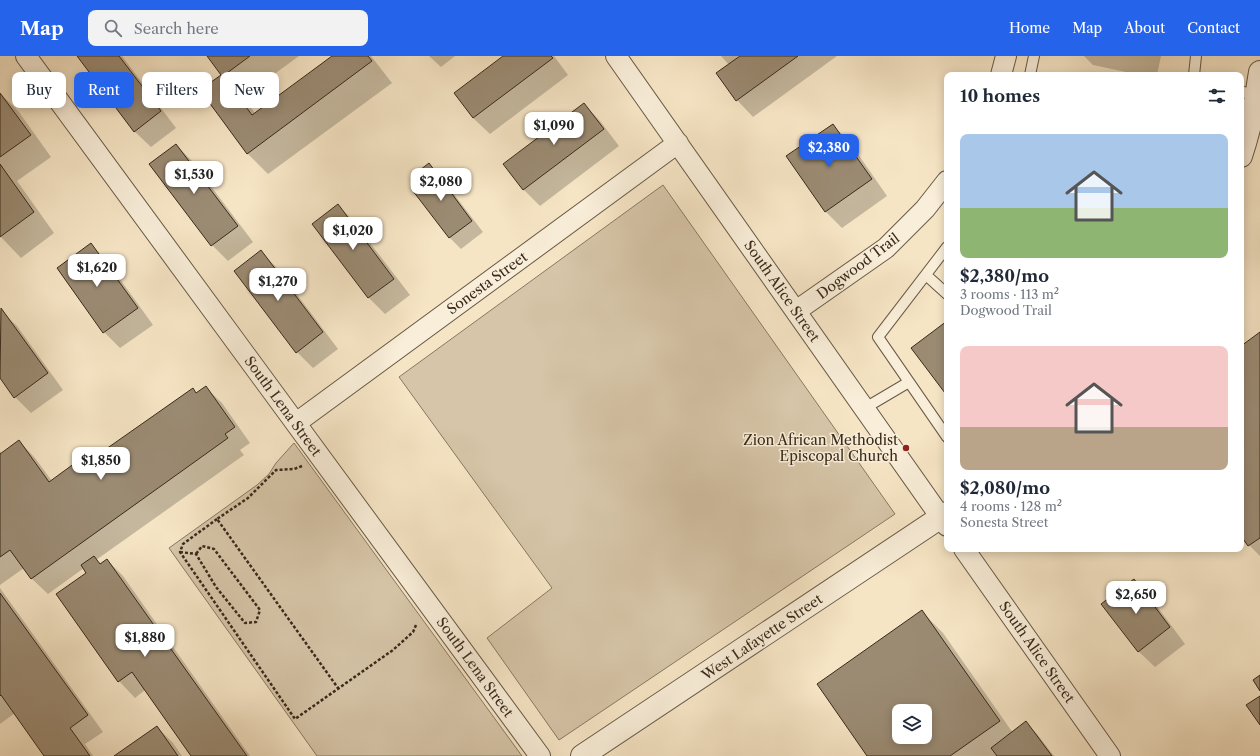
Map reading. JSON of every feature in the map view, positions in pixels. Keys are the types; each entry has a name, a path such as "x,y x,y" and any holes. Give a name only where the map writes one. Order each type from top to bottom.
{"street":[{"name":"South Lena Street","path":"26,56 540,756"},
{"name":"South Alice Street","path":"616,56 944,518"},
{"path":"1002,72 1006,56"},
{"path":"1244,146 1246,140 1249,94 1260,72"},
{"name":"Sonesta Street","path":"296,423 678,142"},
{"name":"Dogwood Trail","path":"796,311 886,248 925,209 944,185"},
{"name":"West Lafayette Street","path":"582,756 944,520"},
{"name":"South Alice Street","path":"966,552 1110,756"}],"lane":[{"path":"1031,72 1034,56"},
{"path":"1194,72 1196,56"},
{"path":"944,251 878,337 944,433"},
{"path":"926,275 944,291"},
{"path":"865,408 909,382"}],"path":[{"path":"180,552 183,544 248,498 276,470 294,469 305,464"},
{"path":"217,519 338,688"},
{"path":"202,546 214,549 260,610 256,622 245,623 216,587 196,554 202,546"},
{"path":"180,552 196,554"},
{"path":"180,552 295,719 393,650 413,632 418,620"}],"shaded area":[{"path":"663,185 895,514 559,740 487,638 552,588 399,377"},
{"path":"294,443 522,756 317,756 169,548 257,485 269,474 276,463"}],"building":[{"path":"77,56 119,56 131,72 89,72"},
{"path":"207,56 250,56 228,72 220,72 220,74"},
{"path":"332,56 368,56 372,61 247,154 212,106 212,81 220,76 220,108 247,108 252,115 261,108 279,108 279,95"},
{"path":"503,56 551,56 553,58 473,118 454,93"},
{"path":"740,56 798,56 736,101 716,73"},
{"path":"134,76 142,86 142,108 159,108 161,111 134,132 116,108 134,108"},
{"path":"0,93 31,135 0,157"},
{"path":"584,103 604,129 523,190 503,164"},
{"path":"833,124 872,179 825,212 786,156"},
{"path":"176,144 238,226 211,246 149,164"},
{"path":"429,163 472,221 449,238 413,191 423,183 416,173"},
{"path":"0,164 34,212 0,237"},
{"path":"338,204 394,279 368,298 312,224"},
{"path":"91,243 138,308 103,333 57,268"},
{"path":"261,250 323,332 296,353 234,271"},
{"path":"1,308 48,373 14,398 0,378"},
{"path":"944,323 944,392 911,348"},
{"path":"1260,332 1260,538 1248,546 1244,540 1244,344"},
{"path":"206,386 235,427 225,434 228,438 31,579 10,550 0,557 0,454 19,440 49,482 75,463 79,468 193,388 196,393"},
{"path":"94,556 100,564 107,559 247,756 191,756 132,672 118,682 56,594 86,573 81,565"},
{"path":"1134,579 1170,627 1138,652 1101,604"},
{"path":"0,593 88,715 70,728 90,756 44,756 1,695 0,696"},
{"path":"922,610 1000,721 950,756 867,756 817,684"},
{"path":"1260,675 1260,691 1253,680"},
{"path":"1260,696 1260,725 1246,705"},
{"path":"1026,721 1052,756 997,756 991,748"},
{"path":"157,726 178,756 114,756"}],"place":[{"name":"Zion African Methodist Episcopal Church","path":"906,448"}]}
